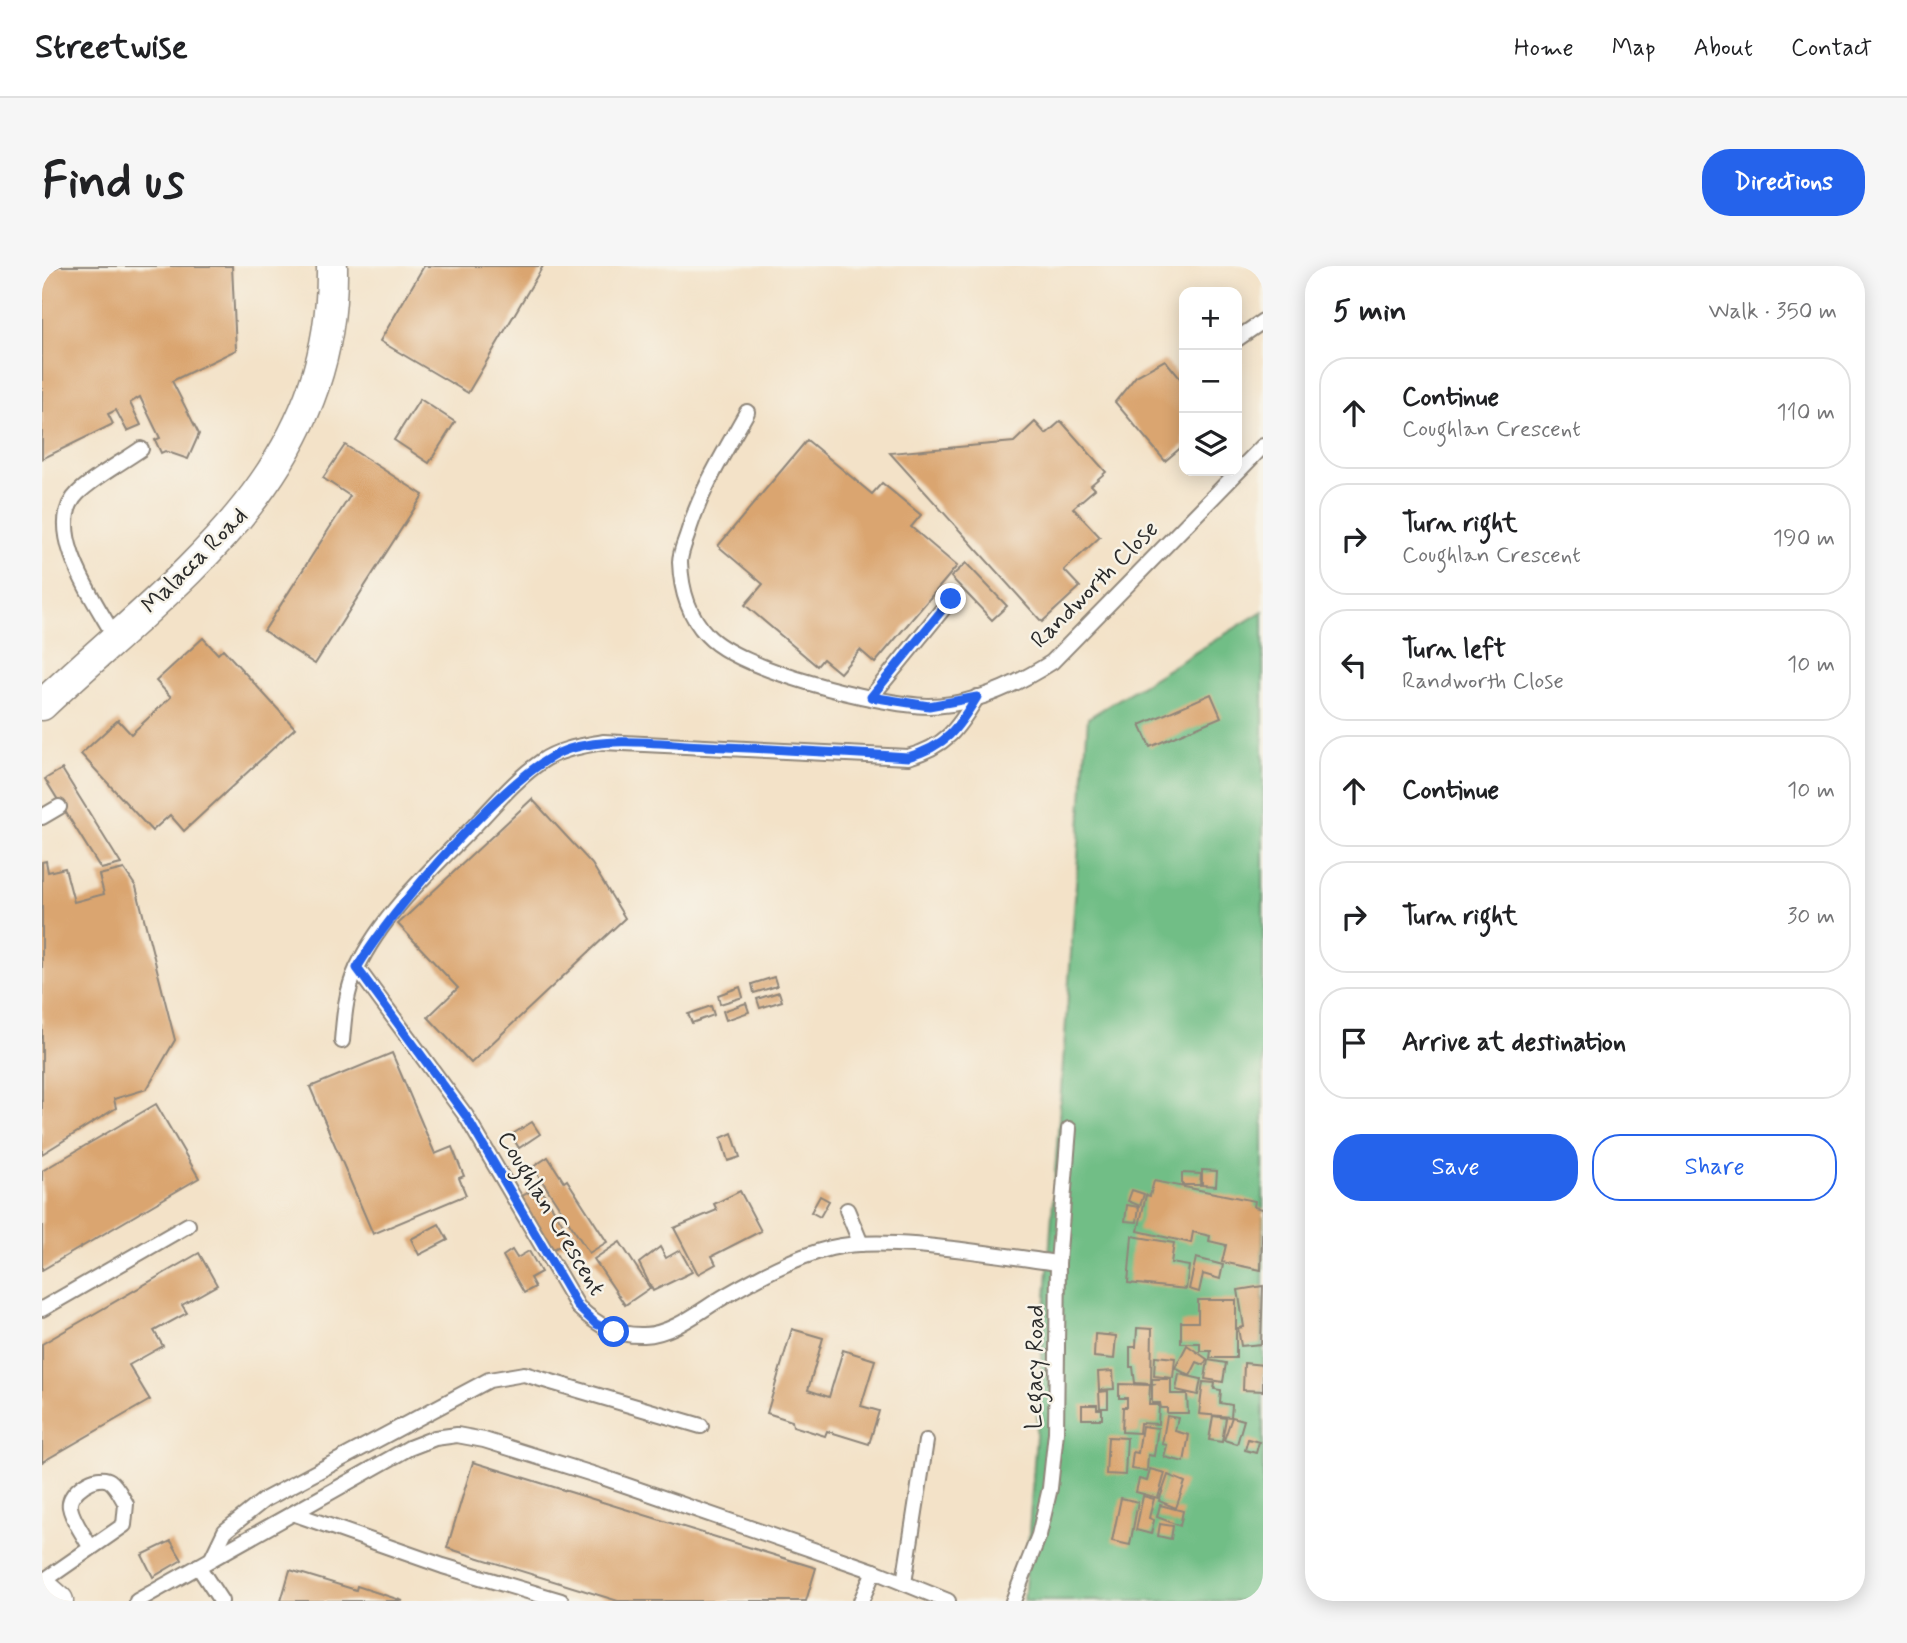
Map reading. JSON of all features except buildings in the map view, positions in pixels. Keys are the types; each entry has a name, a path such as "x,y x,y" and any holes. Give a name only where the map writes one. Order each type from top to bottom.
{"street":[{"name":"Malacca Road","path":"42,705 199,562 245,513 275,470 318,369 327,330 332,266"},
{"path":"42,1584 58,1601"}],"lane":[{"path":"1242,336 1263,321"},
{"name":"Randworth Close","path":"747,412 698,498 680,559 686,605 709,637 727,651 805,681 871,697 929,706 977,697 1014,686 1052,662 1263,446"},
{"path":"114,637 78,571 65,523 69,507 78,494 141,449"},
{"path":"871,697 951,599"},
{"path":"342,1041 345,1002 357,968 376,936 429,872 509,790 543,760 568,749 603,742 908,757 930,751 944,742 960,724 977,697"},
{"path":"42,817 58,807"},
{"name":"Coughlan Crescent","path":"357,968 466,1116 578,1307 596,1324 614,1332 646,1335 670,1328 728,1294 800,1258 833,1247 895,1245 1058,1263"},
{"name":"Legacy Road","path":"1013,1601 1039,1535 1050,1488 1056,1432 1058,1263 1069,1129"},
{"path":"847,1210 861,1244"},
{"path":"42,1309 188,1225"},
{"path":"212,1558 225,1531 264,1500 489,1380 524,1374 701,1426"},
{"path":"137,1601 409,1448 436,1438 457,1436 484,1440 602,1476 874,1571 948,1601"},
{"path":"904,1583 926,1441"},
{"path":"42,1584 90,1547 117,1532 127,1518 126,1504 106,1479 92,1481 73,1494 70,1501 70,1510 90,1547"},
{"path":"295,1514 443,1566 561,1601"},
{"path":"198,1566 221,1601"},
{"path":"861,1601 874,1571"}],"green space":[{"path":"1263,611 1263,1601 1024,1601 1088,718"}],"route":[{"path":"614,1332 596,1324 578,1307 466,1116 357,968 376,936 429,872 509,790 543,760 568,749 603,742 908,757 930,751 944,742 960,724 977,697 929,706 871,697 951,599"}]}
